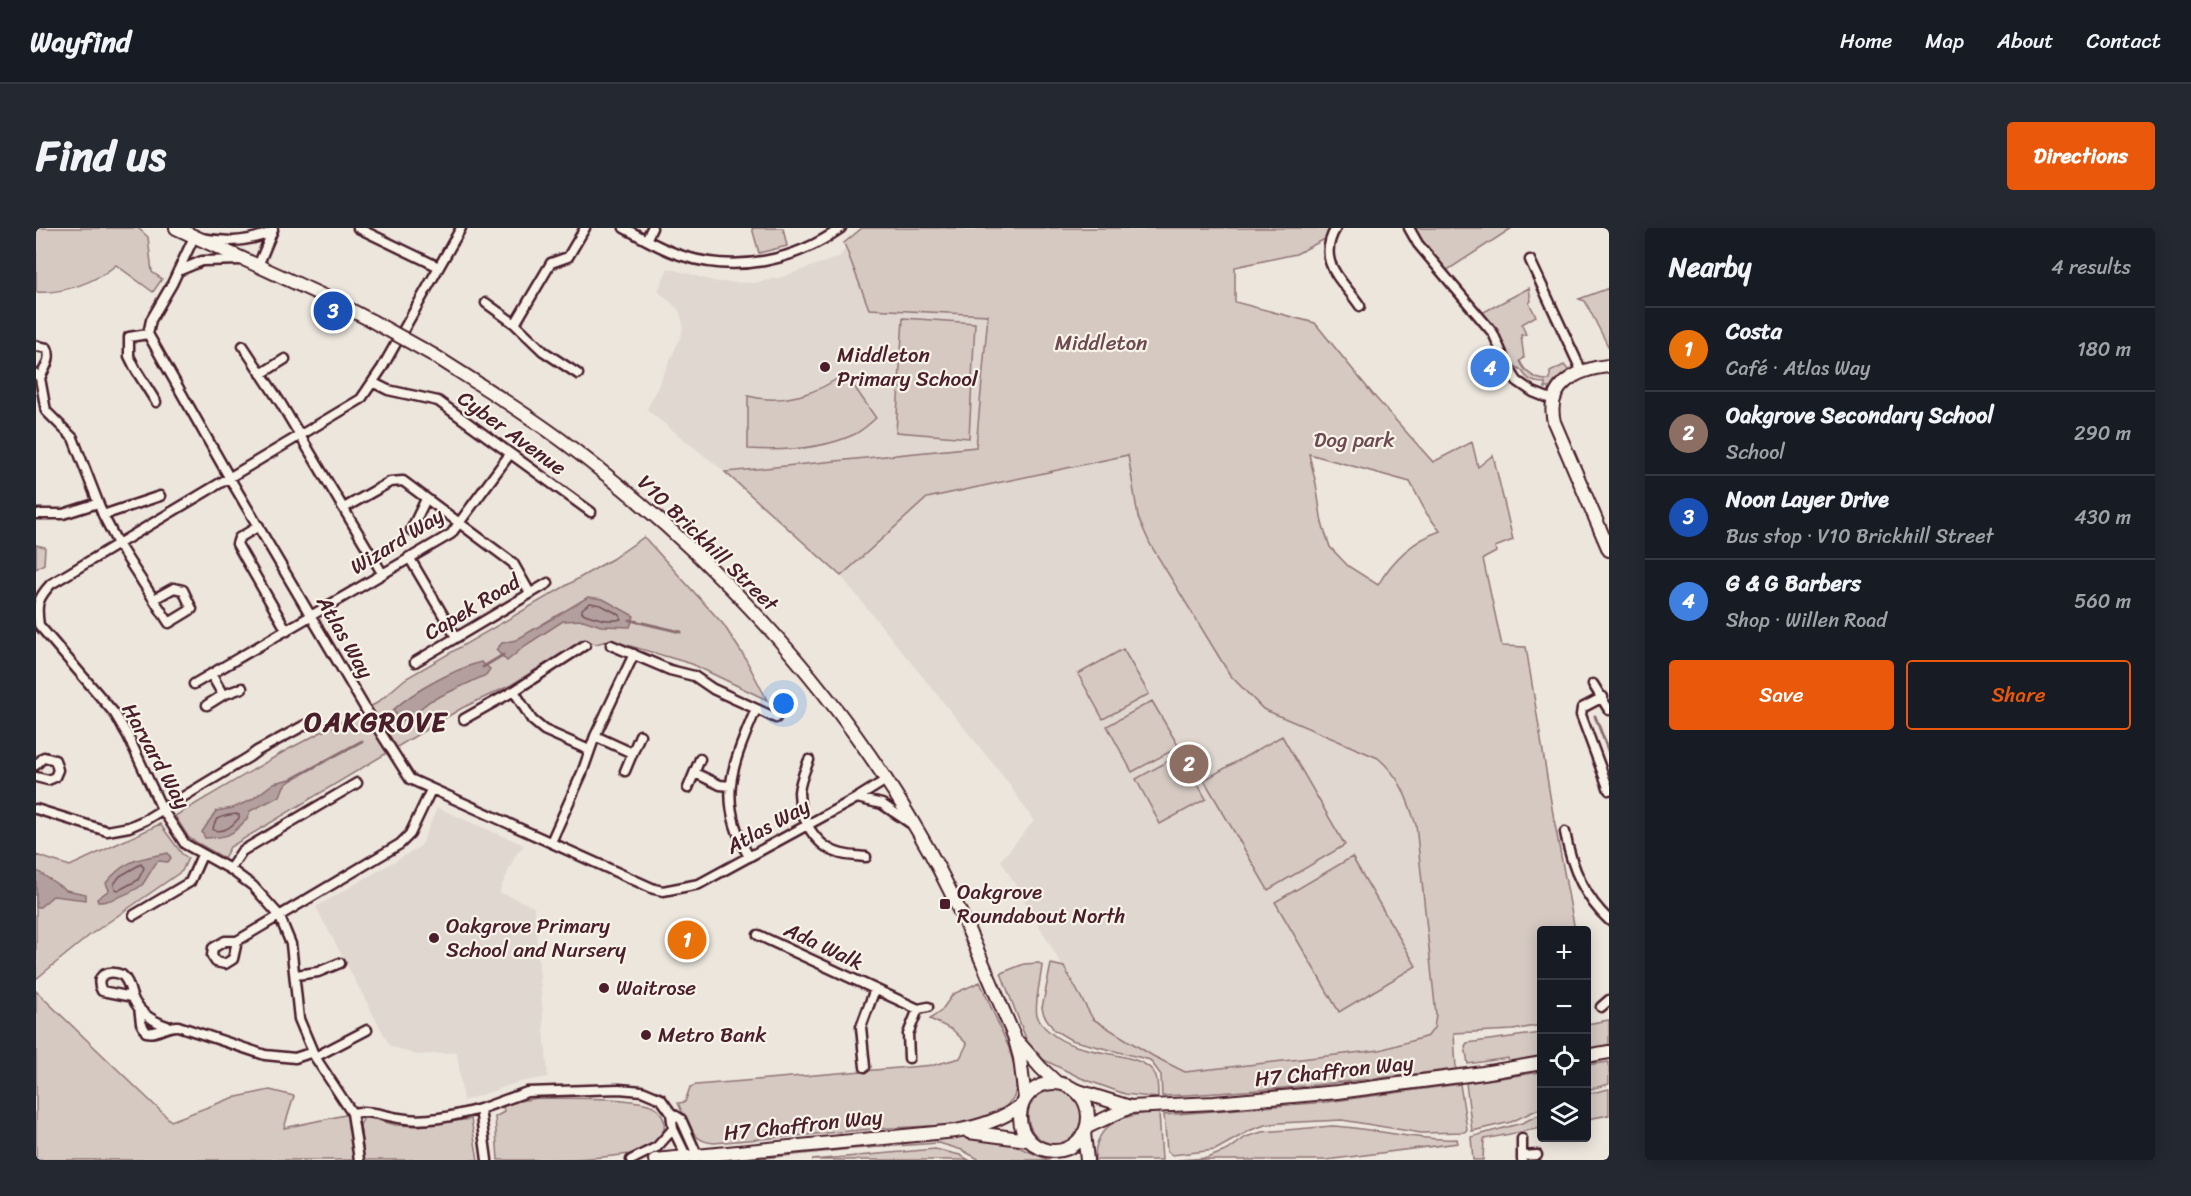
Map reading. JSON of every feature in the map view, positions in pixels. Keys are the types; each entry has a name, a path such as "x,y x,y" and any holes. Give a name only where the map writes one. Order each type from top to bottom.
{"street":[{"name":"V10 Brickhill Street","path":"176,228 372,321 435,356 532,419 605,473 675,533 736,594 807,671 856,735 917,829 957,907 1014,1036 1020,1058 1023,1102"},
{"path":"358,228 439,267"},
{"name":"Harvard Way","path":"352,1113 314,1054 299,1019 291,944 279,915 253,886 230,869 185,844 162,809 128,736 115,714 39,624 36,607 43,592 51,584 361,399 374,383 461,228"},
{"path":"515,324 551,262 568,257 585,228"},
{"path":"624,228 682,256 706,262 750,263 775,259 813,246 840,228"},
{"path":"646,240 652,228"},
{"path":"1336,228 1330,243 1331,266 1360,306"},
{"path":"1409,228 1419,244 1496,337 1508,367 1517,381 1533,392 1553,400"},
{"path":"156,402 129,356 129,337 148,334 151,320 194,237 243,242 273,230"},
{"path":"258,266 273,230"},
{"path":"178,271 202,261 245,260"},
{"path":"1530,260 1582,372"},
{"path":"486,303 515,324 543,351 578,374"},
{"name":"Atlas Way","path":"148,334 229,477 387,745 410,779 654,889 663,891 699,884 886,780"},
{"path":"36,346 47,348 49,354 49,361 38,376 46,411 73,438 103,515 118,544 169,623 192,609 183,590 174,588 154,599"},
{"path":"243,346 300,435 382,573"},
{"path":"261,374 285,359"},
{"path":"1608,547 1554,422 1551,410 1559,388 1566,381 1582,372 1609,366"},
{"name":"Cyber Avenue","path":"374,383 388,390 438,401 591,512"},
{"name":"Wizard Way","path":"194,684 451,534 510,454"},
{"path":"344,508 390,483 403,481 513,563 530,593"},
{"path":"103,515 160,496"},
{"path":"411,530 426,499"},
{"path":"36,514 63,514 98,502"},
{"path":"259,526 239,538 237,544 287,631"},
{"path":"409,557 456,637"},
{"name":"Capek Road","path":"415,662 548,583"},
{"path":"464,719 514,691 585,645"},
{"path":"611,645 670,670 694,676 712,689 776,718"},
{"path":"551,842 582,773 595,736 634,654"},
{"path":"211,674 223,695"},
{"path":"1593,684 1609,710"},
{"path":"207,705 223,695 242,688"},
{"path":"514,691 532,720 544,730 589,750"},
{"path":"1603,697 1582,708 1581,715 1609,790"},
{"path":"749,857 732,822 730,786 736,755 756,709"},
{"path":"36,809 107,831 129,827 145,820 304,725"},
{"path":"625,771 640,735"},
{"path":"595,736 632,753"},
{"path":"36,765 44,757 55,760 58,770 55,777 48,780 36,777"},
{"path":"688,788 700,759"},
{"path":"809,760 799,790 800,807 815,837 828,848 842,854 866,856"},
{"path":"695,773 720,785 730,786"},
{"path":"230,869 242,851 357,783"},
{"path":"237,940 400,844 411,834 431,790"},
{"path":"857,798 882,804 917,829"},
{"path":"1564,832 1578,880 1598,909 1609,920"},
{"path":"134,915 190,882 202,855"},
{"name":"Ada Walk","path":"758,935 918,1009"},
{"path":"296,975 318,972 340,963"},
{"name":"Ada Walk","path":"864,1067 861,1027 875,989"},
{"path":"132,997 146,1016 167,1026 195,1030 237,1047 265,1055 295,1058 314,1054 367,1030"},
{"path":"1601,1007 1609,1000"},
{"path":"139,1007 141,1023 146,1032 157,1032 167,1026"},
{"path":"909,1058 908,1034 918,1009 928,1007"},
{"name":"V10 Brickhill Street","path":"1014,1036 1033,1060 1057,1083"},
{"path":"1591,1055 1609,1052"},
{"name":"H7 Chaffron Way","path":"1074,1089 1130,1107 1338,1092 1537,1064"},
{"path":"1062,1160 1028,1140 1020,1123 1023,1102 1039,1086 1057,1083 1074,1089 1086,1106 1085,1130 1088,1160"},
{"path":"359,1160 352,1113 374,1112 400,1119 429,1118 457,1115 480,1109 527,1092 619,1089 642,1091 661,1100 671,1113 681,1119 692,1156"},
{"name":"H7 Chaffron Way","path":"655,1160 956,1131 987,1125 1006,1116 1023,1102"},
{"name":"H7 Chaffron Way","path":"1085,1130 1130,1107"},
{"path":"480,1109 487,1160"},
{"path":"671,1113 673,1129 692,1156"},
{"path":"631,1160 657,1147 673,1129"},
{"path":"1042,1149 1062,1150 1078,1141 1085,1130"},
{"name":"H7 Chaffron Way","path":"956,1131 1028,1140"},
{"path":"1522,1139 1522,1158 1537,1155"}],"shaded area":[{"name":"Middleton Primary School","path":"846,248 869,309 988,314 976,447 725,472 647,410 682,334 683,323 679,310 658,291 668,268 717,282 754,283 779,278 839,257"},
{"path":"1128,455 1138,517 1150,545 1212,647 1355,747 1378,758 1393,771 1407,797 1416,825 1436,1015 1434,1029 1428,1036 1380,1050 1185,1072 1153,1056 1093,1019 1001,860 1034,821 1007,781 841,576 927,498"},
{"name":"Oakgrove Primary School and Nursery","path":"437,808 524,845 515,856 499,892 534,907 548,1077 519,1082 463,1101 457,1052 417,1055 390,1046 316,907 421,846"}],"green space":[{"path":"36,228 138,228 148,237 152,272 162,279 153,292 116,265 99,277 79,286 57,291 36,292"},
{"path":"752,228 783,228 787,246 759,253"},
{"name":"Middleton","path":"862,228 1332,228 1329,237 1296,254 1235,267 1235,302 1315,323 1375,397 1433,462 1472,442 1478,467 1493,455 1513,540 1495,547 1496,552 1483,559 1502,646 1526,647 1553,814 1574,926 1537,926 1537,1026 1513,1030 1454,1033 1456,1069 1309,1086 1162,1096 1161,1075 1150,1060 1071,1040 1054,1030 1042,1008 1051,964 1064,967 1093,1019 1153,1056 1185,1072 1380,1050 1428,1036 1434,1028 1436,1015 1416,825 1398,781 1378,758 1263,709 1230,675 1150,544 1138,517 1128,455 927,498 841,576 725,472 976,447 988,315 869,309 844,243","holes":["1309,454 1410,482 1427,514 1440,531 1404,552 1378,585 1348,566 1330,547 1322,523"]},
{"path":"1410,228 1512,228 1443,273"},
{"path":"1529,288 1531,301 1529,303 1536,316 1522,324 1526,335 1521,335 1524,358 1520,361 1532,375 1545,380 1550,380 1550,372 1564,365 1569,371 1555,381 1550,388 1545,388 1545,383 1526,377 1521,370 1506,359 1480,314"},
{"path":"1609,288 1609,348 1585,301 1579,299"},
{"path":"903,318 975,323 969,438 896,432"},
{"path":"845,373 876,418 865,427 841,440 815,446 774,450 748,449 748,396 774,399 799,396 823,387"},
{"path":"644,537 723,624 744,656 767,700 692,664 610,640 596,644 584,640 511,685 462,708 230,847 224,858 189,838 175,816 285,751 377,703 405,679 612,559"},
{"path":"36,545 45,547 44,564 36,569"},
{"path":"1123,649 1149,694 1103,719 1078,674"},
{"path":"1152,701 1179,747 1132,772 1107,726"},
{"path":"1282,736 1345,845 1268,890 1204,780"},
{"path":"1181,754 1206,799 1160,824 1136,779"},
{"path":"160,824 182,854 188,858 182,871 90,935 36,979 36,855 70,866"},
{"path":"1352,857 1416,966 1339,1012 1275,902"},
{"path":"1039,963 1042,965 1036,1010 1043,1025 1062,1041 1145,1064 1156,1077 1158,1098 1125,1094 1081,1078 1044,1060 1028,1044 1001,973 1024,964"},
{"path":"980,982 1009,1048 1018,1080 1014,1097 1002,1111 967,1124 873,1129 714,1143 700,1139 687,1124 678,1103 685,1102 690,1087 696,1085 934,1065 960,1058 967,1044 953,1030 930,1019 941,1011 953,994"},
{"path":"36,991 171,1121 232,1098 270,1090 294,1096 284,1128 350,1114 359,1160 36,1160"},
{"path":"1609,1020 1609,1045 1591,1048 1591,1023"},
{"path":"1537,1034 1537,1058 1508,1062 1508,1058 1468,1064 1465,1046 1467,1043"},
{"path":"1609,1062 1609,1084 1591,1089 1591,1064"},
{"path":"1537,1073 1537,1110 1511,1122 1472,1131 1466,1083"},
{"path":"1460,1084 1467,1129 1465,1132 1421,1133 1342,1120 1279,1123 1251,1130 1215,1150 1172,1155 1167,1151 1164,1115 1327,1102"},
{"path":"1056,1088 1067,1090 1076,1096 1082,1105 1084,1116 1082,1127 1076,1136 1067,1142 1056,1144 1045,1142 1036,1136 1030,1127 1028,1116 1030,1105 1036,1096 1045,1090"},
{"path":"1609,1089 1609,1115 1591,1118 1591,1093"},
{"path":"538,1098 609,1099 648,1104 662,1115 663,1132 653,1143 630,1154 581,1159 498,1160 495,1117 504,1112 503,1106"},
{"path":"1159,1112 1162,1160 1095,1160 1096,1147 1106,1128 1124,1118"},
{"path":"371,1114 380,1116 380,1121 396,1125 418,1126 471,1119 478,1160 364,1160 360,1125 365,1116"},
{"path":"1537,1116 1537,1129 1484,1139 1483,1160 1473,1160 1471,1137 1522,1123"},
{"path":"1332,1126 1426,1138 1457,1139 1458,1143 1326,1160 1178,1160 1207,1158 1228,1150 1246,1137 1262,1132"},
{"path":"952,1135 994,1137 1049,1160 980,1160 962,1150 939,1143 746,1160 702,1160"},
{"path":"935,1149 960,1155 969,1160 812,1160"}],"water":[{"path":"588,597 603,599 634,616 630,627 601,626 583,620 563,621 526,645 507,661 496,650 502,643 516,640"},
{"path":"481,662 490,669 486,675 430,701 407,719 400,721 393,710 412,695 435,682"},
{"path":"294,778 284,786 280,796 250,811 246,819 233,832 221,837 205,838 202,832 216,811 233,808 251,800 274,783"},
{"path":"168,853 171,858 168,862 158,861 139,887 114,899 98,902 97,899 109,890 106,883 120,869 134,861"},
{"path":"36,870 66,890 86,894 86,900 53,896 40,907 36,907"}],"waterway":[{"path":"630,620 681,632"},
{"path":"483,667 503,655"},
{"path":"392,721 399,716"},
{"path":"1595,716 1609,753"},
{"path":"292,779 362,741"}],"place":[{"name":"Noon Layer Drive","path":"333,311"},
{"name":"Middleton Primary School","path":"825,367"},
{"name":"G & G Barbers","path":"1490,368"},
{"name":"Oakgrove Secondary School","path":"1189,764"},
{"name":"Oakgrove Roundabout North","path":"945,904"},
{"name":"Oakgrove Primary School and Nursery","path":"434,938"},
{"name":"Costa","path":"687,940"},
{"name":"Waitrose","path":"604,988"},
{"name":"Metro Bank","path":"646,1035"}],"district":[{"name":"OAKGROVE","path":"376,722"}],"park label":[{"name":"Dog park","path":"1354,440"}]}
